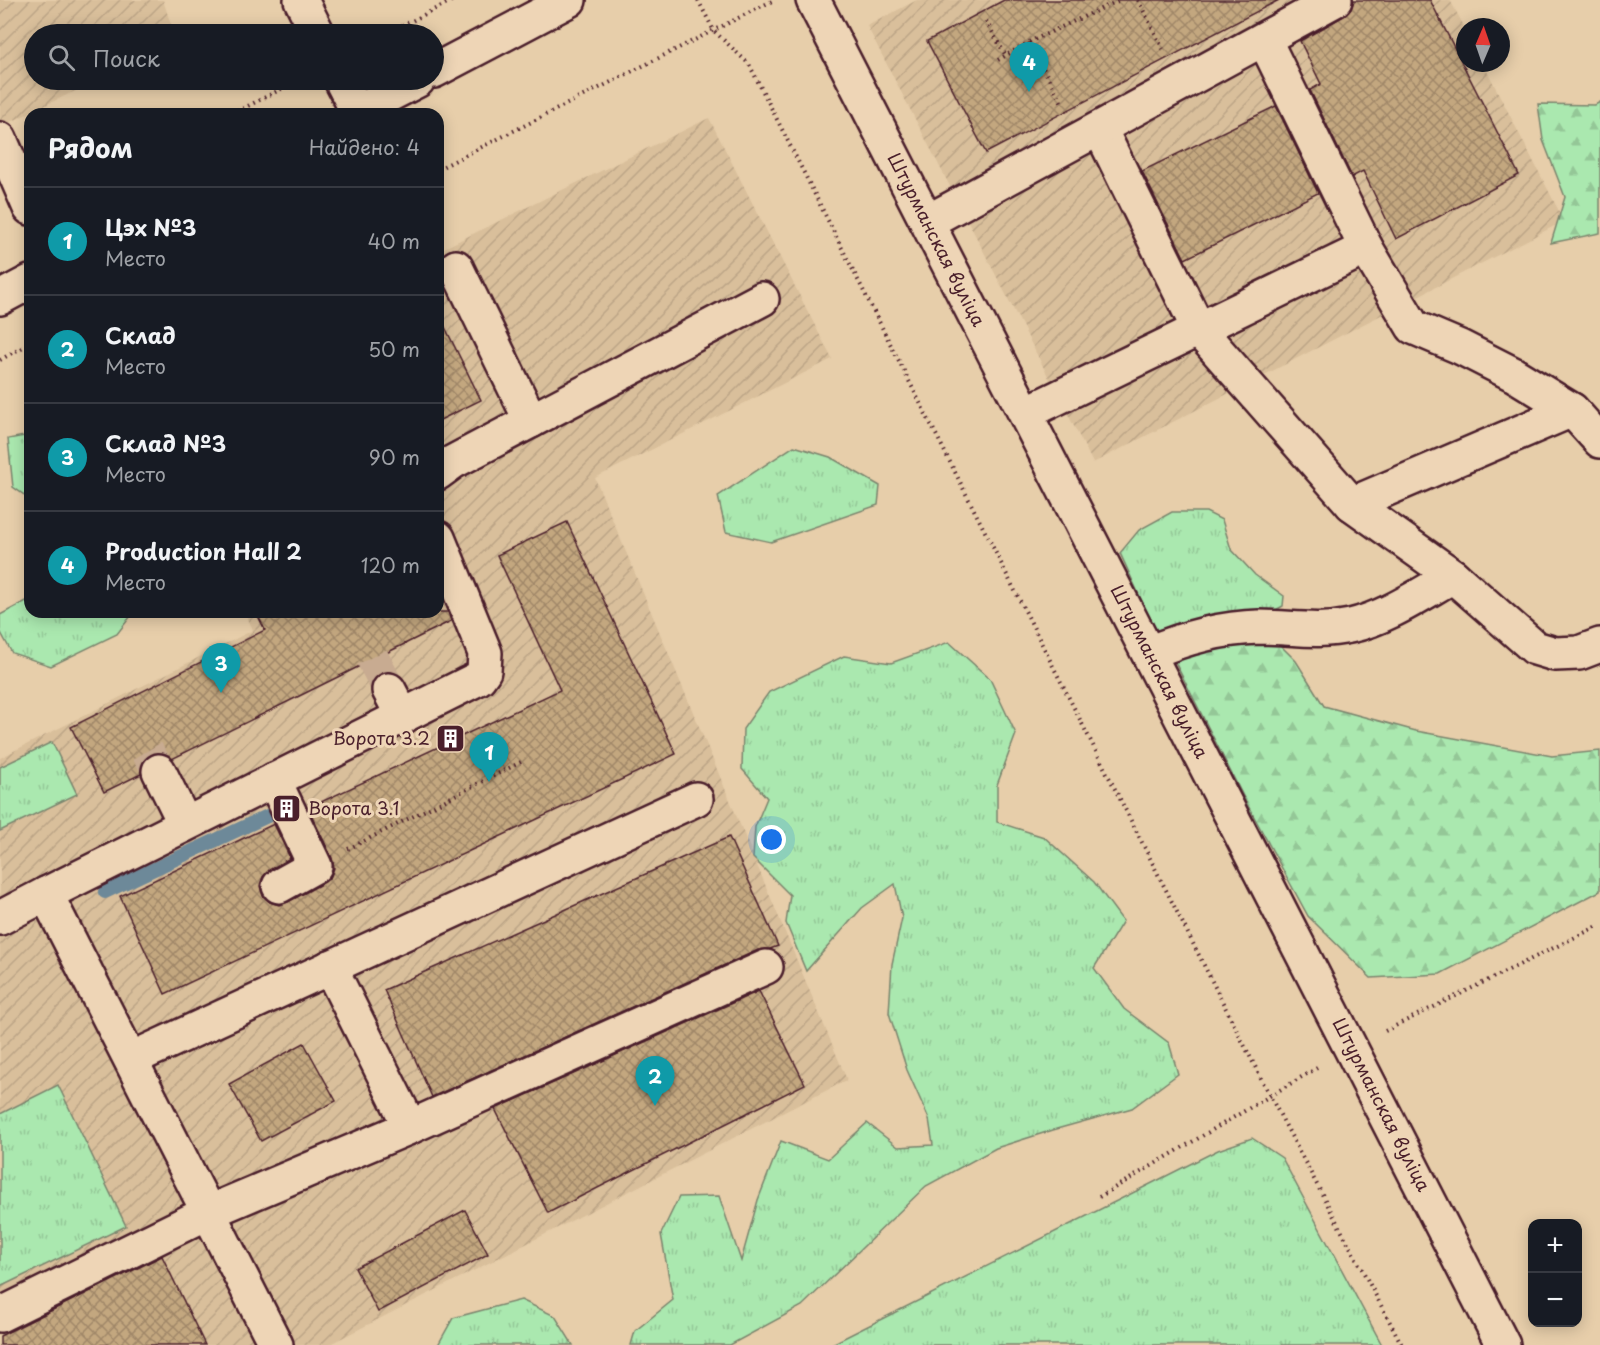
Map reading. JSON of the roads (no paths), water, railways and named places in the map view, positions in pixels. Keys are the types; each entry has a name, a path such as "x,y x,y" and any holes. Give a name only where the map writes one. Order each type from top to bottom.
{"street":[{"path":"301,0 313,24"},
{"path":"444,66 569,0"},
{"name":"Штурманская вуліца","path":"813,0 1503,1345"},
{"path":"927,222 1335,0"},
{"path":"1264,39 1366,249 1413,327 1460,347 1513,374 1572,410 1600,441"},
{"path":"345,90 353,108"},
{"path":"365,108 399,90"},
{"path":"1091,133 1199,330 1352,504 1453,576 1535,648 1555,654 1579,653 1600,645"},
{"path":"0,139 24,194"},
{"path":"1026,413 1366,249"},
{"path":"456,267 531,421"},
{"path":"0,298 24,285"},
{"path":"444,469 762,299"},
{"path":"1352,504 1572,410"},
{"path":"0,918 274,780 396,703 473,682 484,671 485,653 444,552"},
{"path":"1149,653 1182,639 1221,630 1260,627 1312,631 1351,626 1398,608 1453,576"},
{"path":"159,771 185,824"},
{"path":"274,780 315,866 279,886"},
{"path":"131,1059 696,799"},
{"path":"46,894 276,1345"},
{"path":"330,967 410,1127"},
{"path":"0,1315 209,1212 410,1127 766,967"}],"waterway":[{"path":"105,892 274,813"}],"tunnel":[{"path":"372,657 389,690"},
{"path":"147,751 159,771"}],"place":[{"name":"Production Hall 2","path":"1029,92"},
{"name":"Склад №3","path":"221,693"},
{"name":"Ворота 3.2","path":"451,739"},
{"name":"Цэх №3","path":"489,782"},
{"name":"Ворота 3.1","path":"287,809"},
{"name":"Склад","path":"655,1106"}]}
